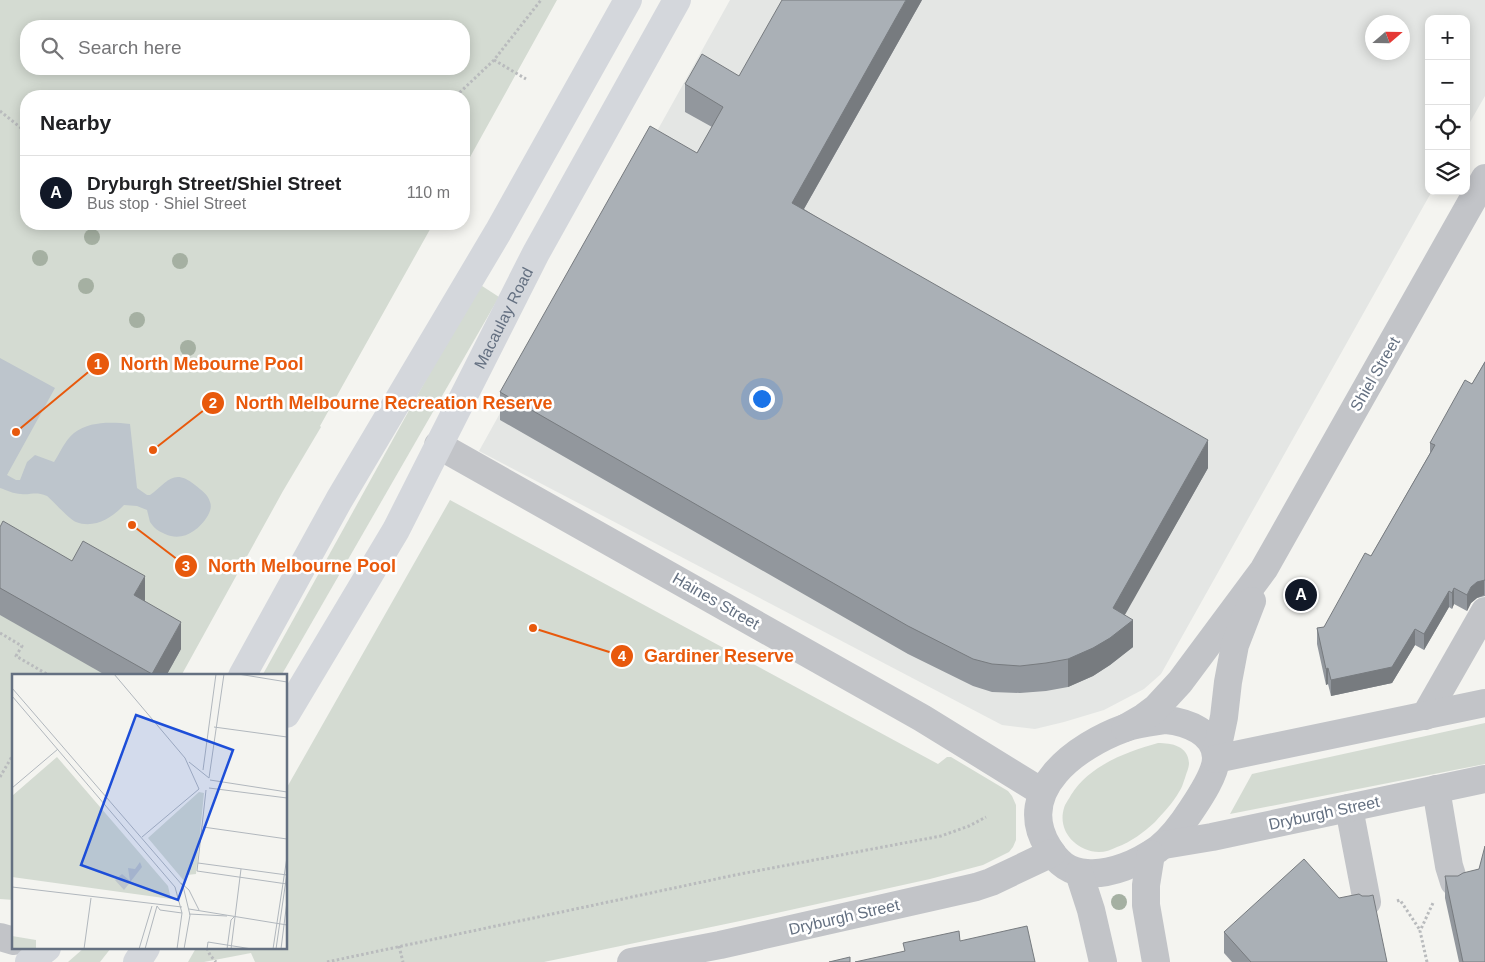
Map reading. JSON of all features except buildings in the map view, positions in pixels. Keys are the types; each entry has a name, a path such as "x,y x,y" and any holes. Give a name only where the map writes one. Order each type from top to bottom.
{"main road":[{"name":"Macaulay Road","path":"288,711 396,530 536,253 677,0"},
{"path":"243,674 339,500 498,232 628,6"},
{"path":"498,232 536,253"},
{"path":"29,962 44,950"},
{"path":"137,962 145,950"}],"street":[{"name":"Shiel Street","path":"1125,728 1156,708 1180,682 1264,569 1485,178"},
{"name":"Haines Street","path":"438,445 922,718 1042,792"},
{"name":"Shiel Street","path":"1216,757 1235,645 1264,569"},
{"path":"1425,716 1485,611"},
{"path":"1216,757 1485,703"},
{"path":"1166,720 1180,722 1191,726 1206,737 1213,746 1216,757 1210,776 1186,818 1157,849 1136,861 1110,871 1079,873 1066,867 1052,853 1046,844 1040,825 1042,792 1059,768 1074,755 1089,745 1125,728 1166,720"},
{"name":"Dryburgh Street","path":"1157,849 1485,779"},
{"path":"1436,789 1449,866 1454,882"},
{"path":"1348,808 1367,902"},
{"path":"1156,962 1146,905 1146,885 1157,849"},
{"name":"Dryburgh Street","path":"631,962 722,953 976,887 991,882 1052,853"},
{"path":"1079,873 1091,910 1103,962"}],"path":[{"path":"462,90 494,60 541,0"},
{"path":"494,60 526,79"},
{"path":"0,111 20,127"},
{"path":"0,633 22,646 16,656 47,674"},
{"path":"0,777 12,756"},
{"path":"327,962 735,875 941,836 969,826 986,817"},
{"path":"1427,962 1420,931 1438,892 1454,882"},
{"path":"399,946 403,962"},
{"path":"209,950 216,962"}],"shaded area":[{"path":"0,0 557,0 470,157 470,90 20,90 20,230 430,230 182,674 12,674 12,900 0,899"},
{"path":"730,0 1485,0 1485,96 1470,122 1470,15 1425,15 1425,195 1430,195 1161,674 1144,689 1104,710 1035,729 1002,725 479,451"},
{"path":"479,284 499,297 282,674 263,674"},
{"path":"0,358 55,388 7,475 20,480 27,462 35,455 54,462 71,436 87,426 108,423 130,424 137,488 150,495 166,482 176,477 181,477 195,485 204,492 211,504 208,515 199,527 183,536 171,536 160,532 153,526 147,510 137,506 124,505 102,521 83,524 76,522 65,514 47,496 36,493 18,494 0,488"},
{"path":"450,500 938,764 947,757 951,757 1008,791 1016,805 1016,840 1009,852 983,865 930,879 544,962 255,962 251,953 204,962 188,962 195,950 288,950 288,785"},
{"path":"1485,723 1485,764 1230,814 1252,774"},
{"path":"1158,743 1174,745 1182,749 1188,757 1189,767 1177,796 1171,804 1142,833 1112,849 1099,852 1091,851 1076,844 1066,832 1063,816 1065,805 1079,785 1088,775 1121,755"},
{"path":"82,950 109,950 100,962 68,962"}],"place":[{"name":"North Mebourne Pool","path":"16,432"},
{"name":"North Melbourne Recreation Reserve","path":"153,450"},
{"name":"North Melbourne Pool","path":"132,525"},
{"name":"Dryburgh Street/Shiel Street","path":"1301,595"},
{"name":"Gardiner Reserve","path":"533,628"}]}
